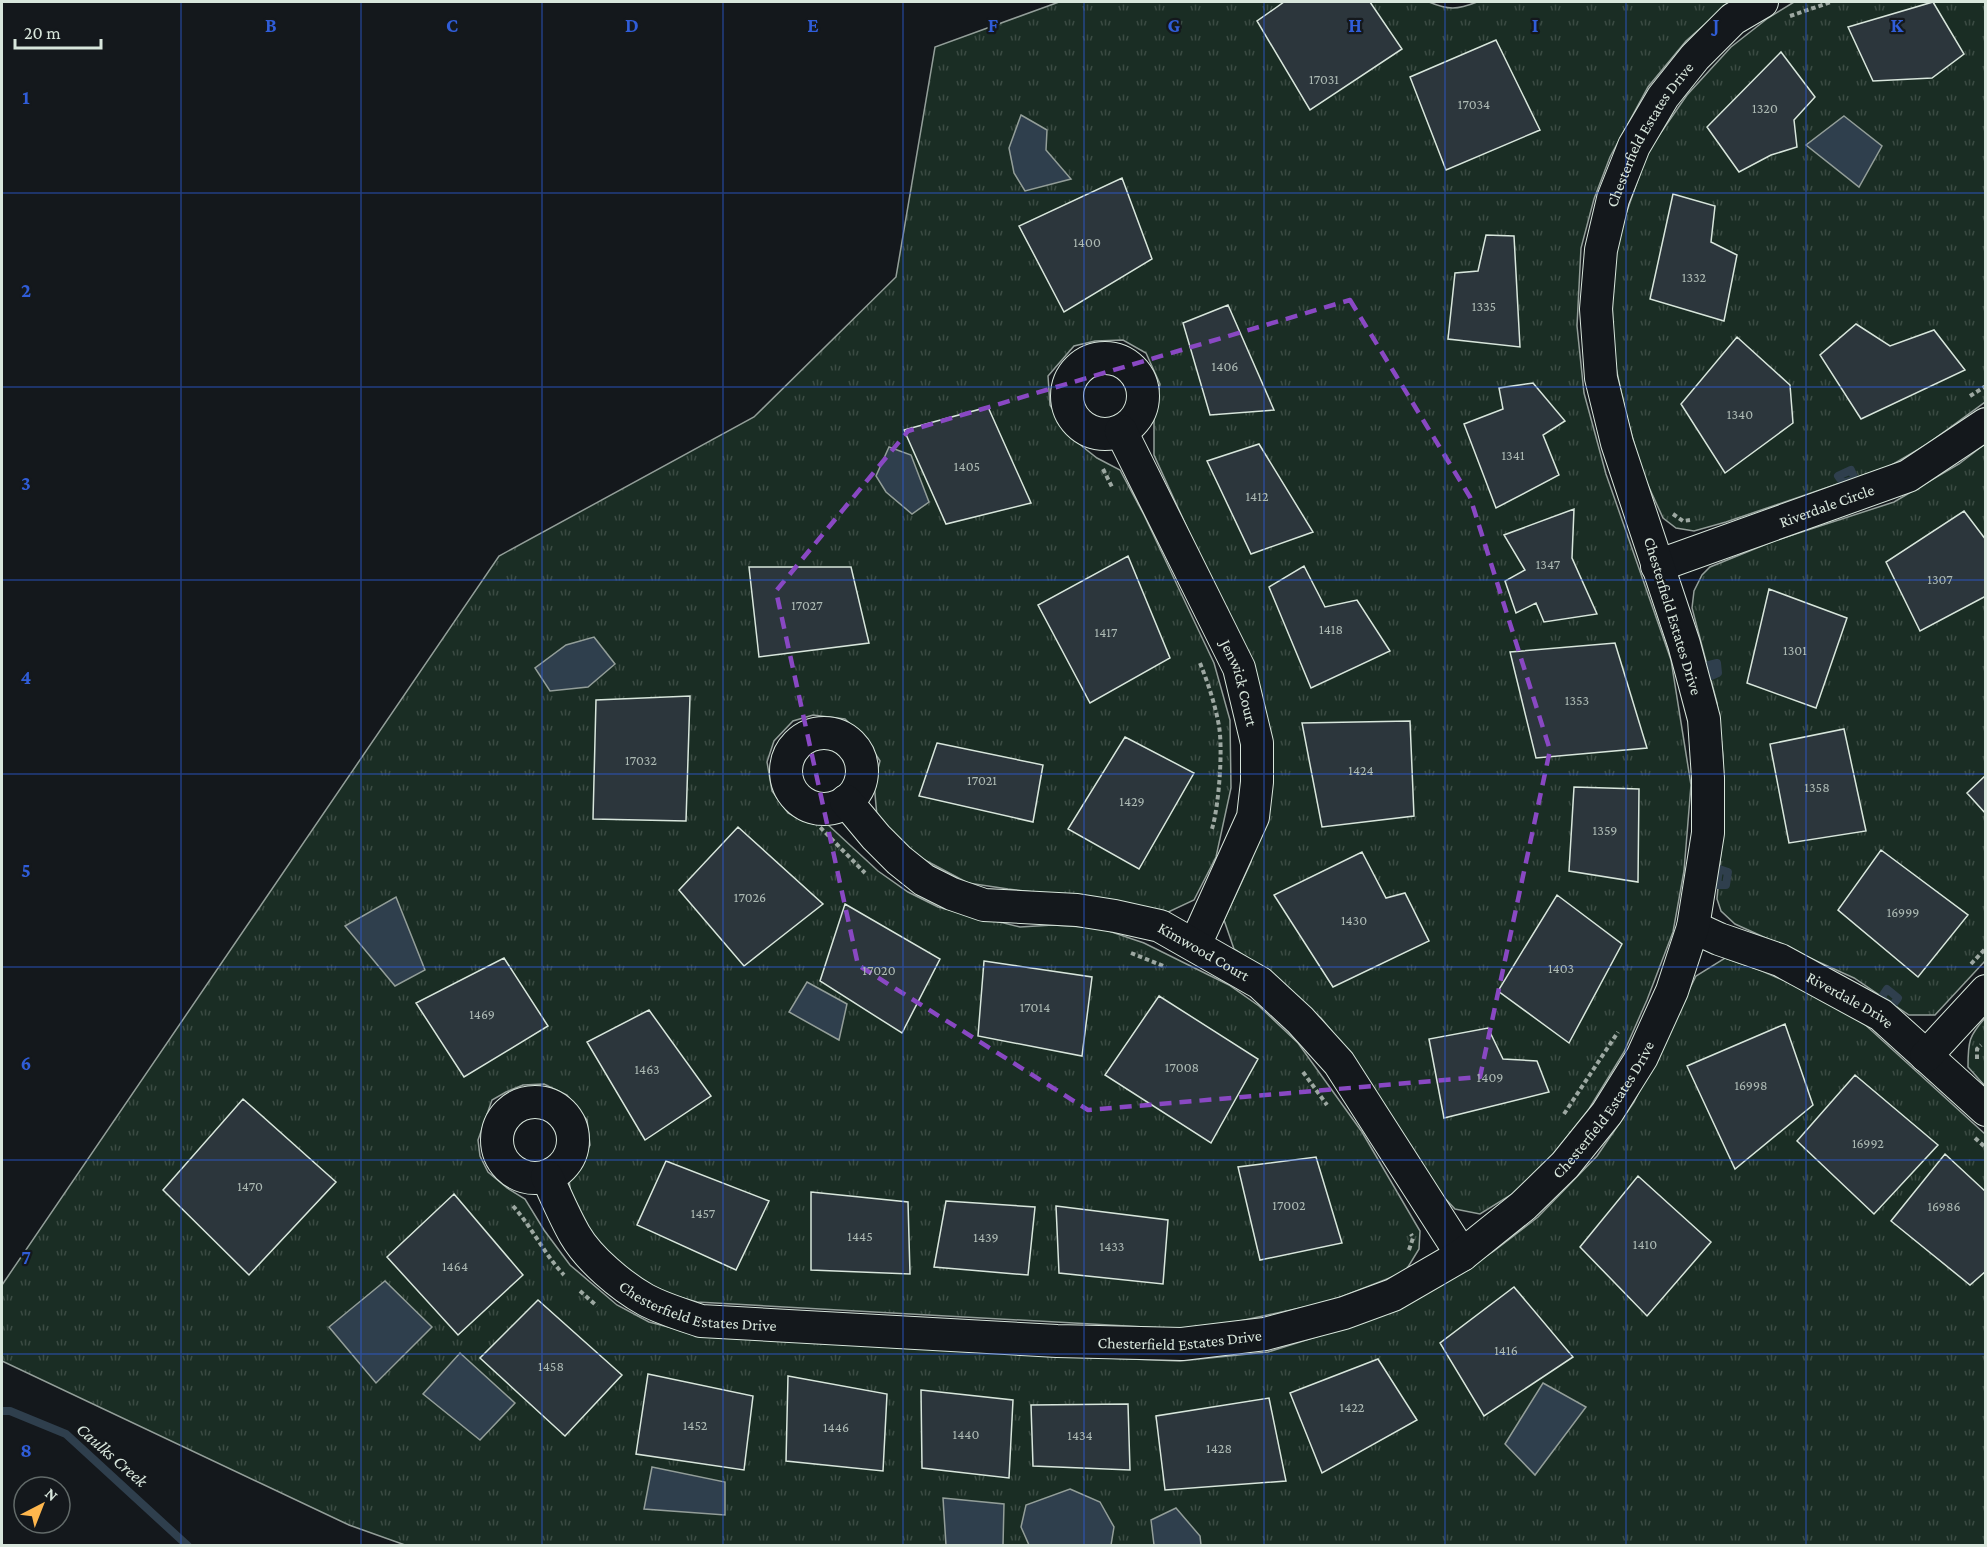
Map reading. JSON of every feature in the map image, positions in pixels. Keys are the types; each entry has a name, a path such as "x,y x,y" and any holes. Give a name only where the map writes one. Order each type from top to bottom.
{"street":[{"name":"Chesterfield Estates Drive","path":"547,1177 576,1237 595,1260 619,1282 646,1300 701,1321 1057,1341 1182,1344 1265,1334 1344,1313 1400,1291 1462,1255 1522,1206 1565,1165 1607,1113 1642,1058 1672,991 1693,927 1708,833 1708,778 1704,719 1684,644 1617,443 1601,378 1596,309 1601,250 1613,199 1634,146 1663,97 1695,57 1733,19 1775,9"},
{"name":"Riverdale Circle","path":"1657,566 1908,476 1986,424"},
{"name":"Jenwick Court","path":"1121,431 1239,668 1257,744 1257,782 1253,817 1194,945"},
{"name":"Kimwood Court","path":"846,801 899,860 924,880 952,894 984,905 1077,910 1160,926 1260,983 1300,1020 1339,1063 1462,1255"},
{"name":"Riverdale Drive","path":"1693,927 1719,939 1780,960 1881,1015 1926,1056 1978,1122"},
{"path":"1926,1056 1975,981"}],"path":[{"path":"1775,9 1831,2"},
{"path":"1969,397 1986,386"},
{"path":"1102,469 1114,490"},
{"path":"1669,512 1683,521 1693,519"},
{"path":"1196,654 1208,682 1220,728 1219,779 1212,831"},
{"path":"815,822 868,875"},
{"path":"1975,981 1986,948"},
{"path":"1128,952 1175,970"},
{"path":"1561,1119 1619,1031"},
{"path":"1976,1065 1977,1049 1986,1039"},
{"path":"1300,1068 1328,1107"},
{"path":"1978,1122 1986,1148"},
{"path":"513,1206 524,1218 553,1264 567,1278"},
{"path":"1407,1228 1413,1238 1409,1252"},
{"path":"574,1286 604,1311"}],"highlighted area":[{"path":"1350,300 1470,497 1550,750 1480,1077 1088,1110 858,965 776,591 908,431"}],"green space":[{"path":"1059,2 1429,2 1453,8 1477,2 1730,2 1686,41 1648,87 1610,157 1594,199 1581,248 1577,326 1584,393 1606,474 1671,660 1691,785 1684,871 1673,932 1624,1052 1589,1109 1551,1157 1514,1193 1480,1214 1455,1209 1437,1190 1347,1050 1321,1018 1259,965 1234,949 1224,920 1251,862 1261,807 1259,686 1154,455 1154,412 1160,384 1146,353 1123,340 1095,341 1074,346 1048,376 1050,405 1064,428 1083,447 1097,458 1120,470 1144,515 1214,663 1230,720 1231,788 1216,857 1194,900 1162,915 1122,902 968,883 921,858 890,835 877,816 874,783 880,761 867,741 845,719 813,715 793,721 774,741 767,762 772,791 788,813 803,821 825,822 878,871 908,892 938,907 1020,927 1053,925 1100,928 1144,943 1229,985 1259,1006 1298,1043 1362,1132 1420,1231 1419,1249 1405,1272 1328,1302 1198,1330 697,1302 662,1292 631,1277 600,1251 573,1209 569,1180 590,1145 587,1120 567,1095 544,1084 523,1085 492,1100 478,1140 480,1156 488,1172 525,1199 570,1265 617,1305 649,1322 699,1335 1180,1361 1268,1352 1360,1323 1442,1285 1494,1251 1538,1217 1597,1156 1634,1102 1696,976 1725,958 1817,995 1860,1020 1985,1134 1985,1545 405,1545 349,1525 2,1361 2,1285 499,556 754,417 896,277 935,47"},
{"path":"1794,2 1985,2 1985,402 1926,445 1890,466 1726,522 1694,531 1676,528 1663,518 1642,472 1626,414 1613,354 1614,248 1648,151 1687,95 1731,47 1768,18"},
{"path":"1985,444 1985,961 1935,1015 1909,1015 1854,978 1735,924 1721,911 1717,899 1722,838 1723,756 1717,703 1692,608 1694,591 1702,575 1710,567 1774,541 1894,502 1959,464"},
{"path":"1985,1018 1985,1086 1968,1067 1968,1051 1970,1040"}],"water":[{"path":"1021,115 1047,130 1046,150 1071,179 1025,191 1014,173 1009,148"},
{"path":"1844,116 1882,146 1859,187 1806,145"},
{"path":"889,447 911,455 929,502 912,514 886,492 876,476"},
{"path":"594,637 615,664 588,687 550,691 535,668 566,645"},
{"path":"396,897 425,970 395,986 345,926"},
{"path":"807,982 847,1004 839,1040 789,1012"},
{"path":"385,1281 432,1327 376,1383 329,1327"},
{"path":"460,1353 515,1403 480,1440 423,1394"},
{"path":"1543,1383 1586,1407 1535,1475 1505,1444"},
{"path":"652,1467 725,1482 725,1515 644,1509"},
{"path":"1070,1489 1100,1502 1114,1527 1111,1545 1029,1545 1021,1527 1026,1505"},
{"path":"943,1498 1004,1504 1003,1545 946,1545"},
{"path":"1176,1508 1200,1536 1201,1545 1154,1545 1151,1520"}],"building":[{"path":"1284,2 1370,2 1402,49 1310,110 1257,21"},
{"path":"1933,2 1964,54 1932,78 1873,81 1848,27"},
{"path":"1496,40 1540,130 1446,170 1410,77"},
{"path":"1781,52 1815,97 1794,120 1797,147 1771,155 1739,172 1707,127"},
{"path":"1122,178 1152,259 1064,312 1019,226"},
{"path":"1673,194 1715,206 1711,242 1737,255 1724,321 1650,299"},
{"path":"1486,235 1514,236 1520,347 1448,339 1455,273 1478,271"},
{"path":"1228,305 1274,410 1210,415 1183,323"},
{"path":"1856,324 1890,346 1934,330 1965,370 1861,419 1820,355"},
{"path":"1737,337 1790,385 1793,423 1725,473 1681,404"},
{"path":"1533,383 1565,421 1543,435 1559,475 1496,508 1464,424 1503,409 1499,388"},
{"path":"988,407 1031,503 946,524 904,430"},
{"path":"1259,444 1313,532 1251,554 1207,461"},
{"path":"1574,509 1572,558 1597,614 1544,622 1536,603 1516,613 1505,581 1525,570 1504,535"},
{"path":"1964,511 1986,540 1986,596 1920,631 1886,562"},
{"path":"1128,556 1170,658 1090,703 1038,605"},
{"path":"1304,566 1325,607 1357,600 1390,651 1311,688 1269,587"},
{"path":"749,567 851,567 869,643 759,657"},
{"path":"1769,589 1847,618 1816,708 1747,683"},
{"path":"1615,643 1647,748 1536,758 1510,652"},
{"path":"690,696 686,821 593,819 596,700"},
{"path":"1410,721 1414,816 1322,827 1302,723"},
{"path":"1844,729 1866,831 1789,843 1770,744"},
{"path":"1125,737 1194,773 1139,869 1068,829"},
{"path":"937,743 1043,765 1033,822 919,796"},
{"path":"1986,775 1986,814 1967,793"},
{"path":"1574,787 1639,789 1638,882 1569,871"},
{"path":"738,827 823,904 744,966 679,890"},
{"path":"1881,850 1968,915 1918,977 1838,910"},
{"path":"1362,852 1386,898 1405,893 1429,941 1333,987 1274,895"},
{"path":"1557,895 1622,944 1569,1043 1498,991"},
{"path":"845,904 940,959 902,1033 820,981"},
{"path":"504,958 548,1026 464,1077 416,1003"},
{"path":"984,961 1092,977 1082,1056 978,1036"},
{"path":"1159,996 1258,1059 1211,1143 1105,1075"},
{"path":"649,1010 711,1096 645,1140 587,1042"},
{"path":"1785,1024 1813,1105 1735,1169 1687,1066"},
{"path":"1488,1028 1503,1059 1537,1061 1549,1092 1444,1118 1429,1039"},
{"path":"1855,1075 1938,1145 1874,1214 1797,1141"},
{"path":"243,1099 336,1182 249,1275 163,1190"},
{"path":"1945,1154 1986,1192 1986,1271 1970,1285 1891,1221"},
{"path":"1316,1157 1342,1243 1260,1260 1238,1167"},
{"path":"666,1161 769,1201 736,1270 637,1225"},
{"path":"1638,1176 1711,1242 1647,1316 1580,1247"},
{"path":"811,1192 908,1202 910,1274 811,1270"},
{"path":"454,1194 523,1275 458,1335 387,1257"},
{"path":"946,1201 1035,1207 1028,1275 934,1267"},
{"path":"1056,1206 1168,1220 1163,1284 1059,1273"},
{"path":"1514,1287 1573,1357 1484,1416 1440,1343"},
{"path":"538,1300 622,1375 565,1436 480,1358"},
{"path":"1378,1359 1417,1420 1322,1473 1290,1393"},
{"path":"648,1374 753,1396 744,1470 636,1454"},
{"path":"788,1376 887,1394 883,1471 786,1461"},
{"path":"921,1390 1013,1400 1009,1478 922,1468"},
{"path":"1269,1398 1286,1481 1165,1490 1156,1416"},
{"path":"1128,1404 1130,1470 1033,1466 1031,1405"}],"waterway":[{"path":"1851,470 1855,479 1843,483 1838,476 1851,470"},
{"path":"1717,663 1718,673 1711,676 1709,665 1717,663"},
{"path":"1719,869 1728,872 1726,885 1717,885 1719,869"},
{"path":"1887,989 1898,998 1892,1006 1881,998 1887,989"},
{"name":"Caulks Creek","path":"2,1411 10,1411 66,1434 188,1546"}]}
